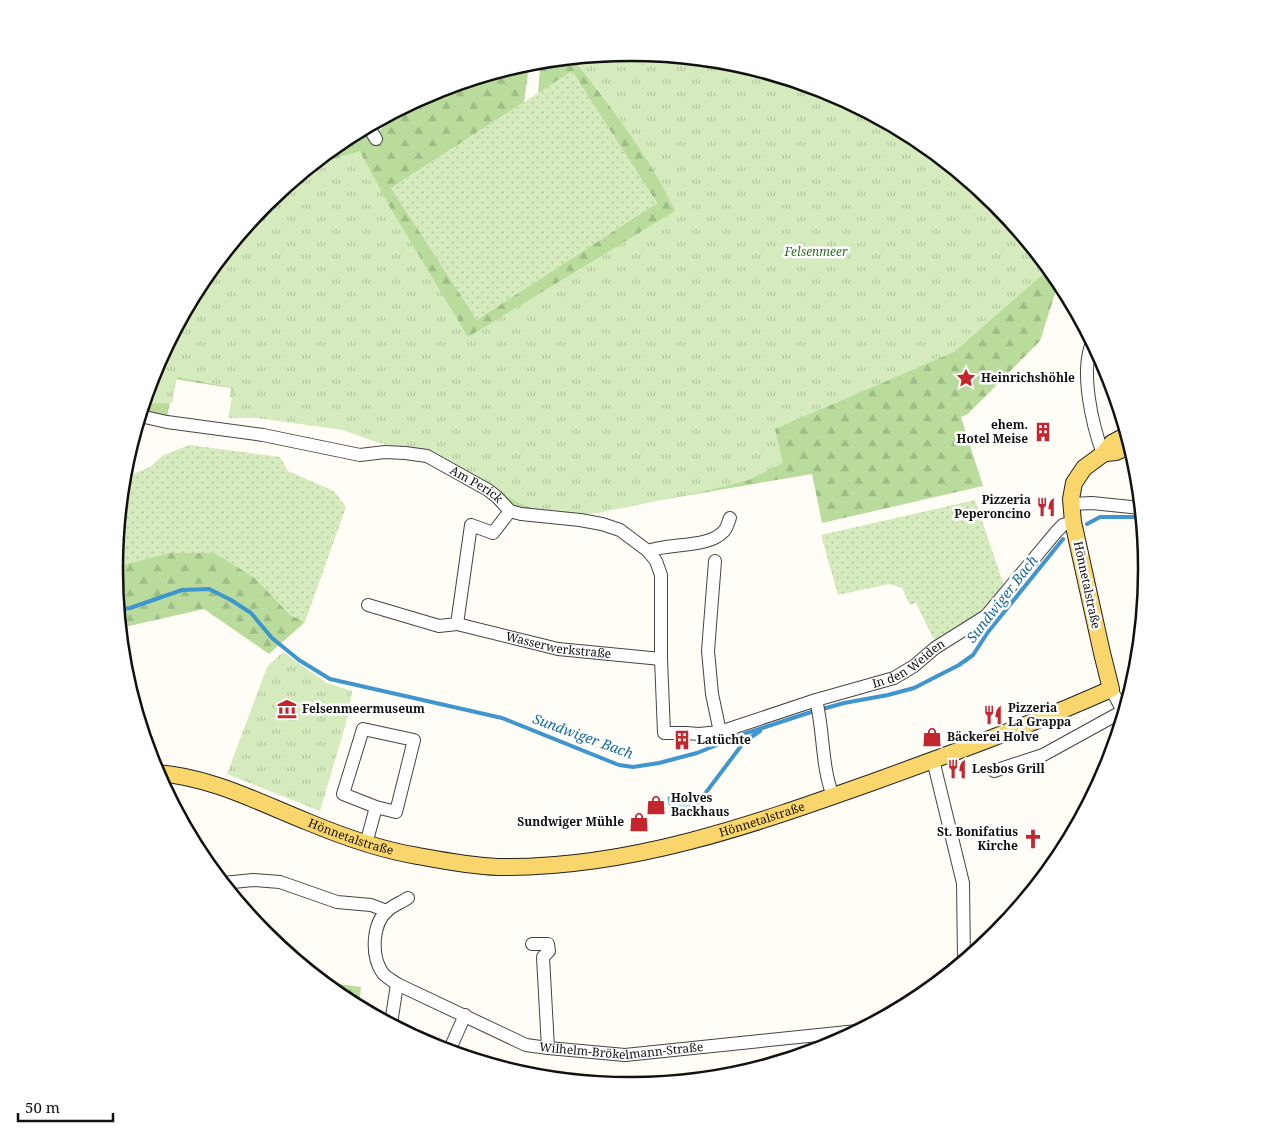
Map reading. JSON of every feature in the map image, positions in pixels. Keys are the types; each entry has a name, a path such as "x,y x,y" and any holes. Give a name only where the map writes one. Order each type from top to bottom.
{"main road":[{"name":"Hönnetalstraße","path":"1103,454 1112,443 1121,438"},
{"name":"Hönnetalstraße","path":"166,774 197,779 226,788 366,844 415,856 496,867 549,866 604,860 674,845 758,822 933,760 1015,729 1111,689 1071,504 1072,491 1078,475 1092,460 1103,454 1123,449"}],"street":[{"path":"372,132 376,139"},
{"path":"1089,352 1087,360 1087,377 1096,436 1103,454"},
{"name":"Am Perick","path":"146,417 263,435 360,455 395,452 427,456 488,490 498,497 510,511 521,514 563,517 602,524 620,530 648,551 656,561 660,575 664,733"},
{"path":"1071,504 1092,503 1134,507"},
{"path":"457,624 471,525 494,533 510,511"},
{"path":"648,551 658,547 714,539 724,531 730,518"},
{"name":"In den Weiden","path":"664,733 699,734 720,732 894,678 914,666 935,648 986,616 1057,531 1063,525 1074,522"},
{"path":"715,561 708,651 712,694 720,732"},
{"name":"Wasserwerkstraße","path":"368,605 439,626 457,624 558,649 661,659"},
{"path":"1111,689 1119,705"},
{"path":"816,702 820,717 828,782 833,796"},
{"path":"994,771 1043,754 1116,716"},
{"path":"363,729 414,740 396,812 376,807 343,794 363,729"},
{"path":"933,760 963,883 964,952"},
{"path":"366,844 376,807"},
{"path":"231,882 253,880 280,882 337,902 371,905 387,911 408,898"},
{"name":"Wilhelm-Brökelmann-Straße","path":"387,911 378,924 375,937 377,961 383,973 397,984 526,1045 625,1055 835,1033"},
{"path":"532,944 548,944 549,951 544,957 548,1048"},
{"path":"392,1017 397,984"},
{"path":"452,1044 465,1016"}],"green space":[{"name":"Felsenmeer","path":"630,61 664,62 730,71 794,88 825,100 884,129 940,166 990,210 995,215 991,221 1010,232 1043,274 954,352 775,429 783,463 749,480 598,513 569,516 540,512 517,502 466,472 437,459 373,441 343,430 257,418 228,418 234,388 177,377 172,403 151,404 175,344 208,287 249,234 271,210 330,159 360,151 391,209 468,337 675,211 654,171 614,112 577,64"},
{"name":"Felsenmeer","path":"597,62 664,62 730,71 794,88 855,114 913,147 965,187 995,215 990,222 1012,234 1056,291 1040,341 968,414 961,417 983,486 822,523 812,474 609,509 511,510 361,423 230,397 231,388 174,379 167,417 148,414 161,375 191,315 208,287 228,260 271,210 321,166 348,147 367,135 375,134 387,124 436,100 467,88 528,72 524,102 391,188 477,320 657,203 572,71 538,93 540,70"},
{"path":"572,71 657,203 477,320 391,188"},
{"path":"995,215 1012,235 990,223"},
{"path":"189,445 280,457 288,471 334,491 346,507 305,622 290,615 255,578 169,553 123,565 127,503 132,474 150,467 162,456"},
{"path":"975,500 1004,586 982,612 934,640 916,603 910,605 902,588 889,584 838,595 821,535"},
{"path":"169,553 214,553 255,578 290,615 305,622 269,654 204,609 126,627 123,565"},
{"path":"283,652 327,683 352,691 348,716 320,811 227,774 267,667"},
{"path":"338,984 361,987 360,998"}],"water":[{"path":"668,797 695,799 694,816 671,815"}],"waterway":[{"name":"Sundwiger Bach","path":"1087,524 1100,517 1135,517"},
{"name":"Sundwiger Bach","path":"125,609 182,590 209,589 251,613 272,638 299,660 330,679 502,718 619,765 633,767 659,763 697,753 744,734 808,713 914,688 959,665 973,655 988,632 1063,539"},
{"path":"695,807 744,742 760,731"}],"place":[{"name":"Heinrichshöhle","path":"966,378"},
{"name":"ehem. Hotel Meise","path":"1043,432"},
{"name":"Pizzeria Peperoncino","path":"1046,507"},
{"name":"Felsenmeermuseum","path":"287,709"},
{"name":"Pizzeria La Grappa","path":"993,715"},
{"name":"Bäckerei Holve","path":"932,737"},
{"name":"Latüchte","path":"682,740"},
{"name":"Lesbos Grill","path":"957,769"},
{"name":"Holves Backhaus","path":"656,805"},
{"name":"Sundwiger Mühle","path":"639,822"},
{"name":"St. Bonifatius Kirche","path":"1033,839"}]}
